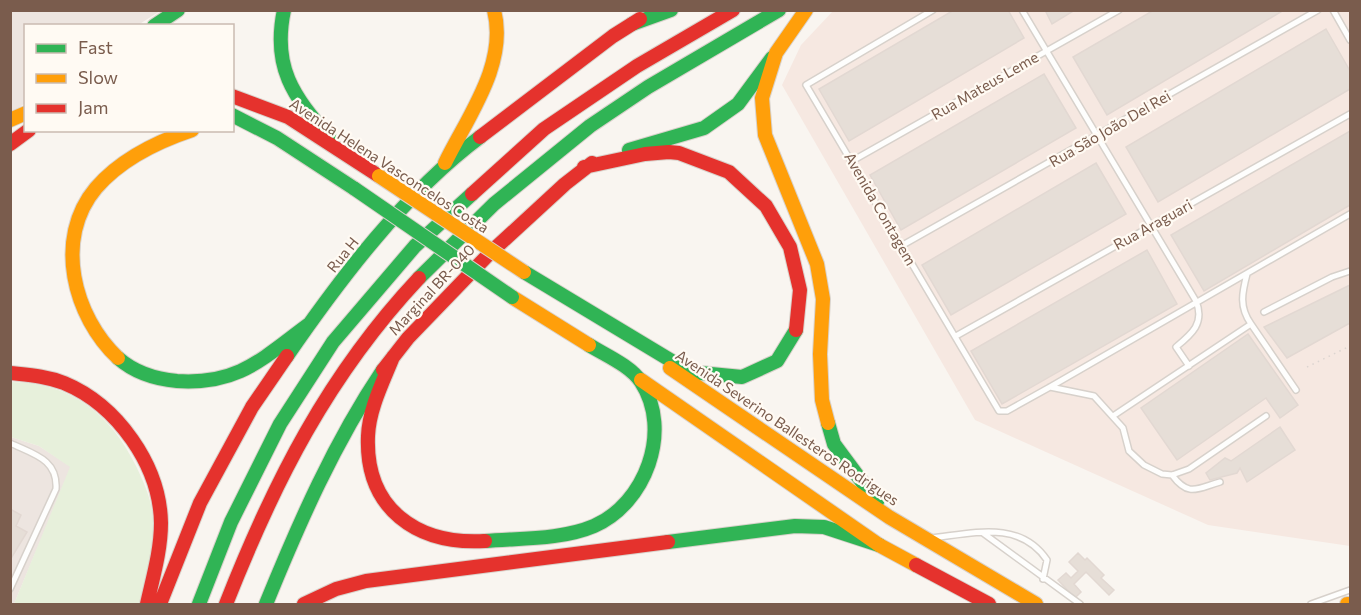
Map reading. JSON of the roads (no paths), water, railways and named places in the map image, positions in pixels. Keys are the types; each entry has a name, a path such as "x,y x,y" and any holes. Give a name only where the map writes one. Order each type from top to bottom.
{"main road":[{"path":"157,24 178,10"},
{"path":"284,10 279,45 285,76 298,101 343,152"},
{"path":"444,163 495,62 499,30 494,10"},
{"name":"Rua H","path":"160,604 200,503 252,407 308,325 388,225 444,163 653,10"},
{"path":"632,24 671,10"},
{"path":"199,604 231,522 280,424 333,342 415,246 544,129 637,66 733,10"},
{"path":"226,604 250,543 298,442 352,361 428,266 492,204 558,151 643,90 779,10"},
{"name":"Marginal BR-040","path":"266,604 287,553 334,456 362,403 393,357 528,214 584,167 617,154 704,128 738,104 806,10"},
{"path":"776,53 762,98 765,135 817,264 823,299 820,354 822,400 834,444 889,517"},
{"name":"Avenida Helena Vasconcelos Costa","path":"234,97 288,117 524,273"},
{"path":"234,116 277,138 355,189 512,297 641,380 879,545 989,604"},
{"path":"234,130 277,138"},
{"path":"10,144 26,132"},
{"path":"187,132 151,145 131,157 96,188 87,201 73,248 73,272 79,302 88,323 121,359 143,374 164,380 201,382 227,378 249,367 308,325"},
{"path":"577,305 690,372 711,378 733,379 754,374 781,357 799,323 802,300 800,278 794,256 772,212 755,192 732,174 708,162 677,153 647,155 584,167"},
{"name":"Avenida Severino Ballesteros Rodrigues","path":"524,273 577,305 889,517 1036,604"},
{"path":"393,357 375,402 368,434 372,475 387,501 404,521 417,530 436,538 452,541 470,542 550,534 595,525 611,516 635,491 648,473 654,452 654,420 641,380"},
{"path":"10,373 39,375 66,383 89,396 121,425 138,451 152,480 160,510 160,549 147,604"},
{"path":"304,604 336,589 366,581 795,525 824,527 879,545"}],"lane":[{"name":"Avenida Contagem","path":"933,10 806,85 999,411 1006,411 1050,387 1350,214"},
{"path":"1022,10 1196,302 1200,311 1196,331 1176,348 1189,366"},
{"name":"Rua Mateus Leme","path":"852,161 1119,10"},
{"name":"Rua São João Del Rei","path":"901,246 1318,10"},
{"path":"1333,10 1350,40"},
{"name":"Rua Araguari","path":"956,336 1350,114"},
{"path":"1264,312 1332,277 1350,271"},
{"path":"1247,274 1242,292 1242,312 1296,390"},
{"path":"1113,416 1251,324"},
{"path":"1050,387 1094,396 1122,428 1130,451 1144,465 1172,476 1187,489 1195,491 1220,482"},
{"path":"1172,476 1189,469 1266,416"},
{"path":"10,443 47,460 57,477 56,489 11,586"},
{"path":"982,532 1080,604"},
{"path":"924,538 982,532 1013,534 1033,543 1047,560 1043,579"},
{"path":"1311,604 1350,590"}]}
